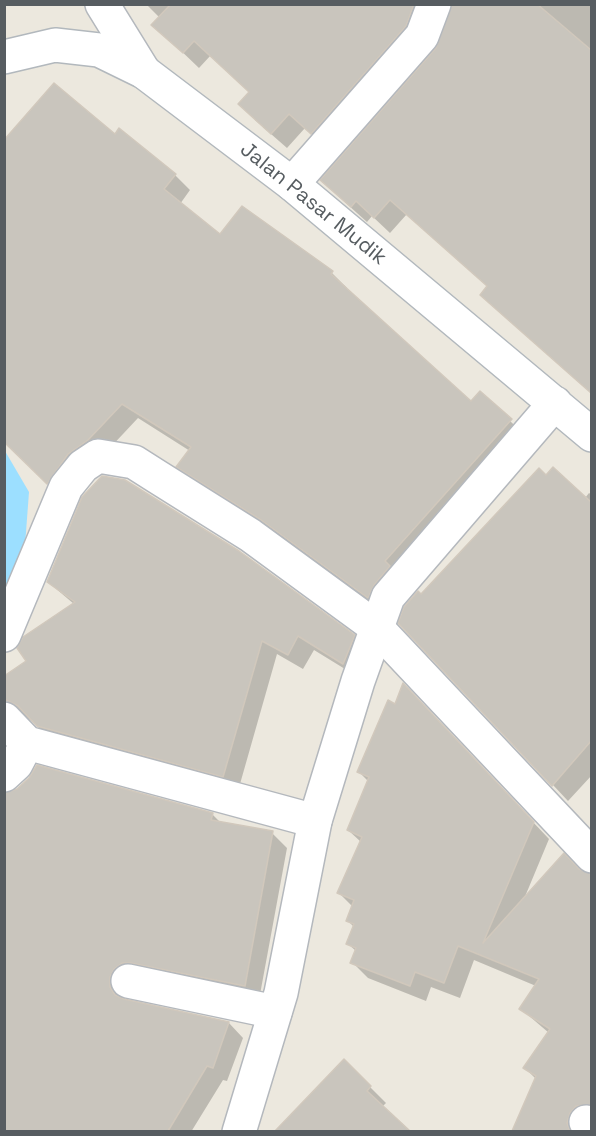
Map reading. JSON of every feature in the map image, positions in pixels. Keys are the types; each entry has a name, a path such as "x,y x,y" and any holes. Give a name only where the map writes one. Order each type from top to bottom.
{"street":[{"path":"102,4 144,72"},
{"path":"292,184 422,36 434,4"},
{"name":"Jalan Pasar Mudik","path":"4,57 55,45 99,50 144,72 292,184 555,403 588,425"},
{"path":"239,1131 281,993 315,821 388,597 555,403"},
{"path":"4,635 66,487 82,466 98,456 134,462 250,535 377,628 591,856"},
{"path":"4,719 27,743 315,821"},
{"path":"4,775 16,764 27,743"},
{"path":"128,981 274,1012"}],"water":[{"path":"5,451 29,492 23,572 5,617"}],"building":[{"path":"171,4 414,4 406,26 311,134 289,114 271,134 238,104 249,92 194,41 183,53 151,25"},
{"path":"452,4 537,4 591,50 591,393 480,295 487,286 390,200 374,218 356,201 351,207 320,180 436,48"},
{"path":"54,83 115,134 119,128 176,174 164,189 220,234 242,206 333,271 331,274 471,401 480,391 512,419 385,561 390,566 374,585 368,598 261,520 176,467 191,447 122,404 88,440 68,454 47,484 4,442 4,140"},
{"path":"553,467 591,502 591,741 552,786 398,623 404,607 418,591 421,594 539,468 546,475"},
{"path":"102,476 125,480 239,551 355,635 343,664 298,636 288,655 262,641 223,777 37,726 18,706 4,699 4,676 26,661 17,648 23,637 75,602 47,582 82,497"},
{"path":"403,683 534,822 483,943 564,853 579,869 591,874 591,1105 576,1106 570,1113 567,1123 570,1131 512,1131 536,1076 523,1068 550,1029 519,1009 539,979 458,946 444,983 415,972 410,986 350,963 356,948 346,944 354,924 346,921 354,900 337,893 362,837 347,830 369,777 357,772 388,700 395,704"},
{"path":"37,765 213,813 211,820 273,831 245,986 131,963 122,963 114,969 110,977 110,987 115,995 124,999 229,1022 213,1068 207,1066 168,1131 4,1131 4,793 17,789 29,778"},
{"path":"344,1059 371,1086 367,1091 410,1131 275,1131"}]}
